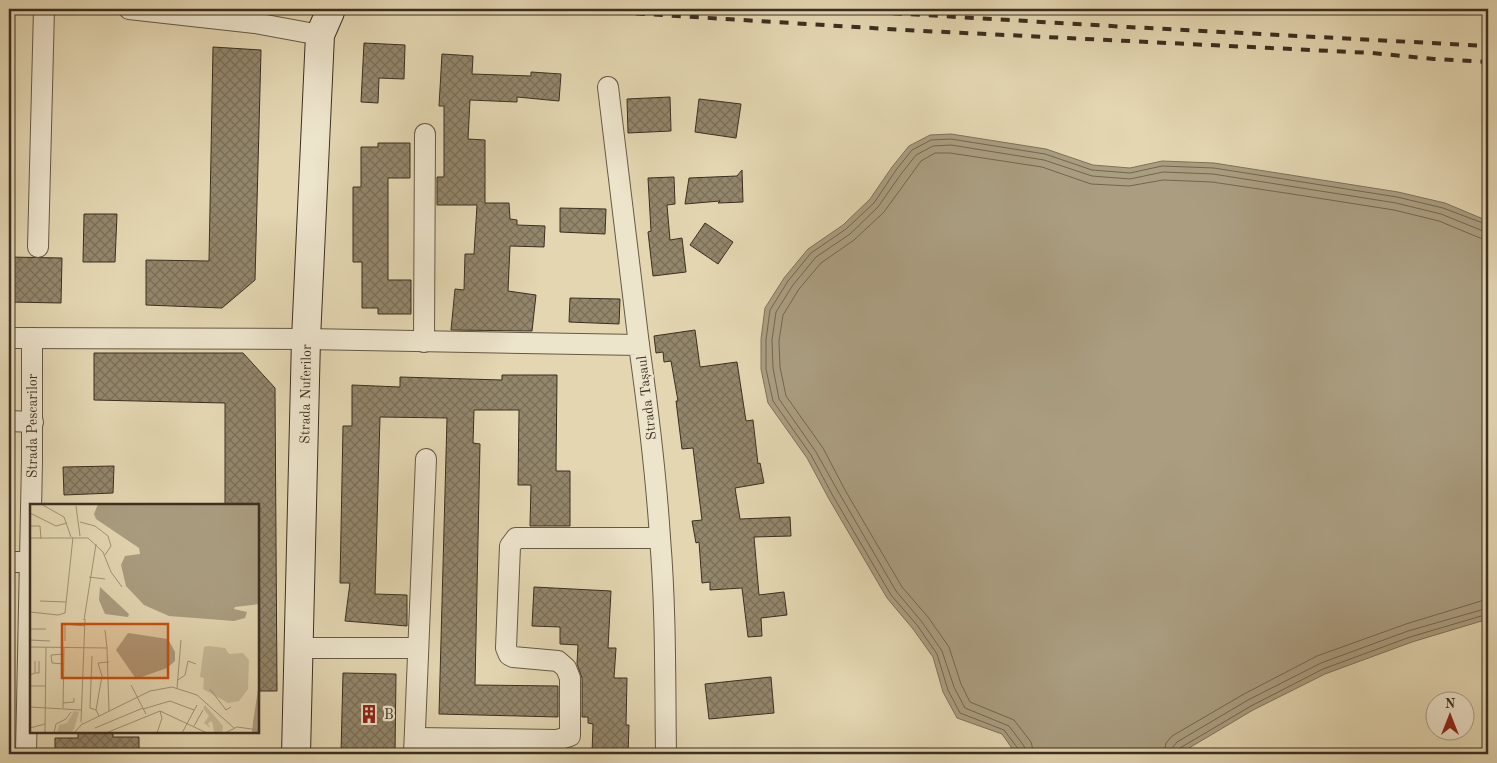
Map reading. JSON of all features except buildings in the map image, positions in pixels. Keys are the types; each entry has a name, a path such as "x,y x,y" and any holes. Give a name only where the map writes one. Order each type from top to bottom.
{"street":[{"path":"38,247 44,9"},
{"path":"129,9 255,23 320,35"},
{"name":"Strada Nuferilor","path":"310,9 320,35"},
{"name":"Strada Nuferilor","path":"296,754 306,339 320,35 330,9"},
{"path":"608,88 639,345"},
{"path":"424,342 425,134"},
{"name":"Strada Tașaul","path":"9,338 306,339 639,345 648,410 660,538 666,754"},
{"name":"Strada Pescarilor","path":"31,504 32,338"},
{"path":"9,421 32,422"},
{"path":"426,459 414,746 557,747 570,736 570,678 566,668 558,662 509,655 506,648 510,546 516,538 660,538"},
{"path":"9,562 30,562"},
{"name":"Strada Pescarilor","path":"26,754 30,562"},
{"path":"299,648 418,648"}],"water":[{"path":"951,134 1046,149 1093,165 1130,168 1162,161 1214,163 1398,192 1445,203 1488,221 1488,617 1485,620 1412,642 1325,674 1253,710 1179,754 1016,754 1002,734 957,718 943,692 933,657 887,598 807,458 768,403 761,369 761,339 765,308 784,278 808,249 843,225 870,199 909,146 930,135"}],"railway":[{"path":"564,9 904,30 1372,53 1488,62"},
{"path":"821,9 1488,46"}],"place":[{"name":"B","path":"369,714"}]}
